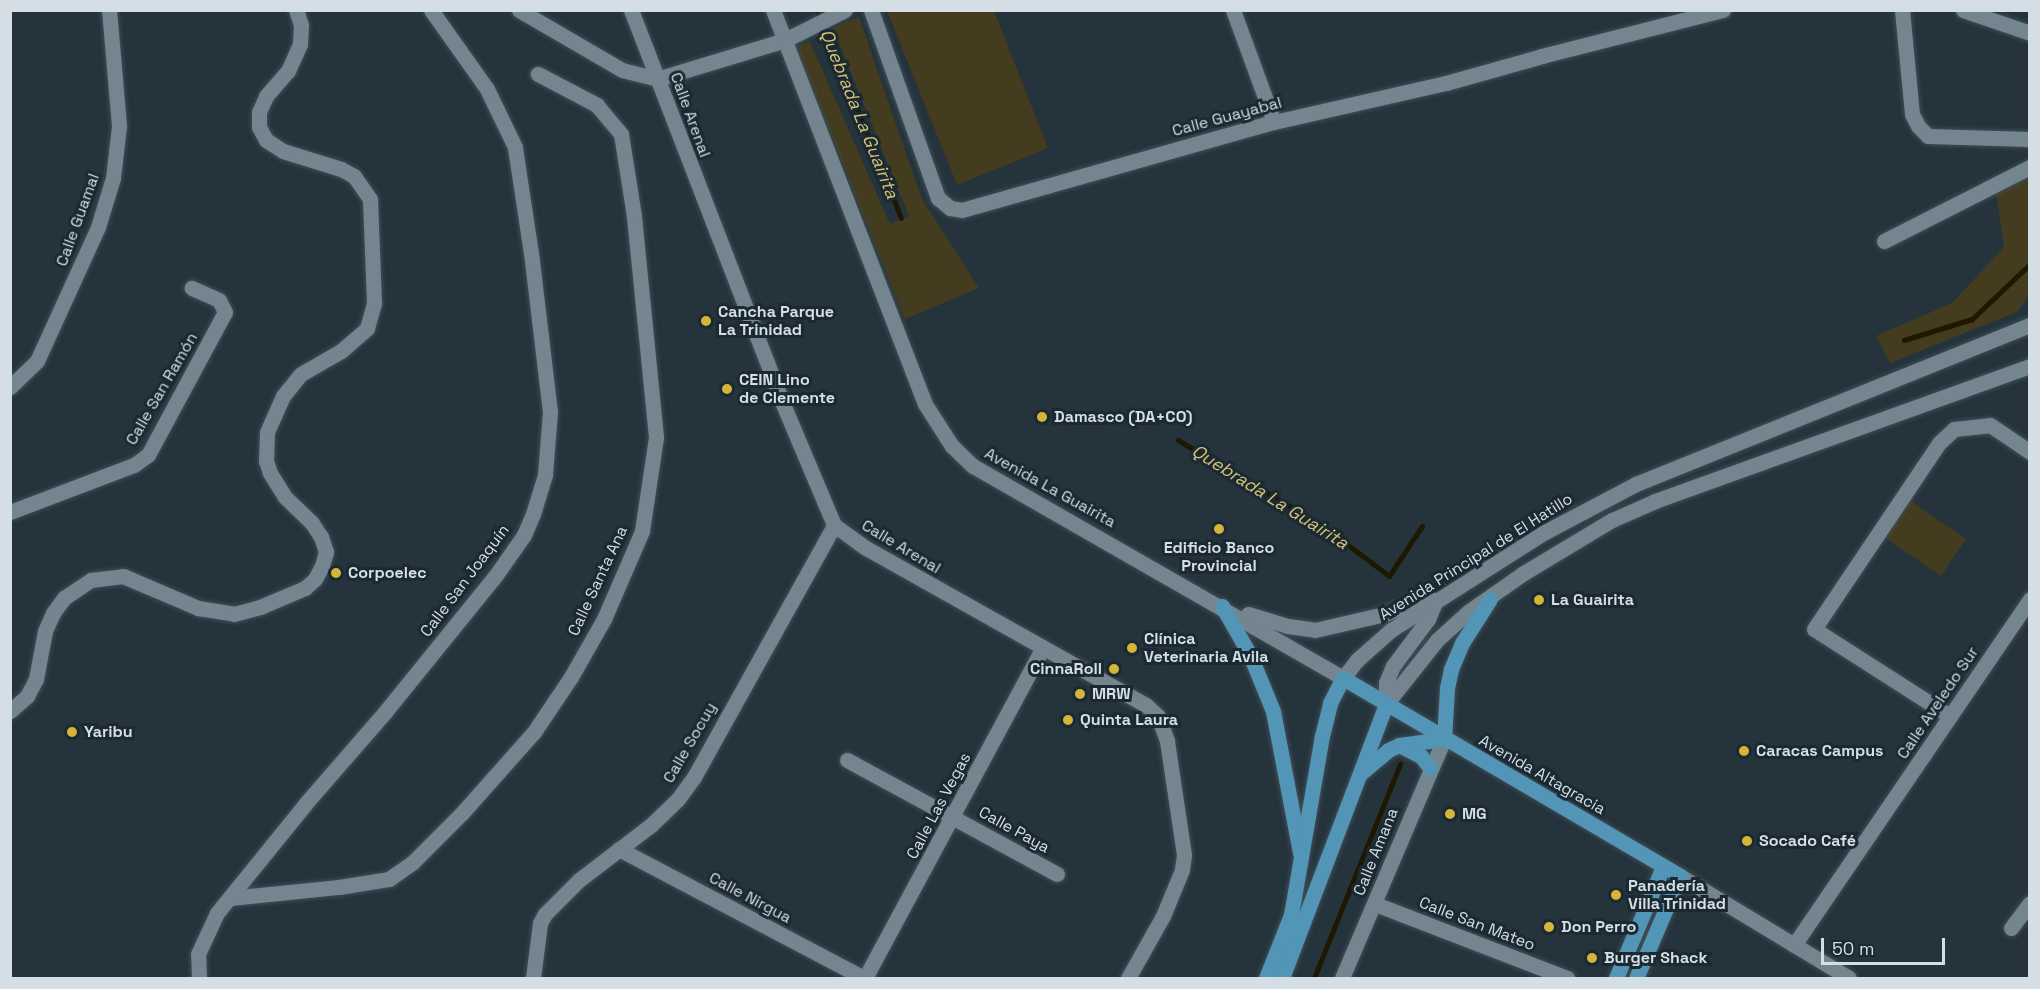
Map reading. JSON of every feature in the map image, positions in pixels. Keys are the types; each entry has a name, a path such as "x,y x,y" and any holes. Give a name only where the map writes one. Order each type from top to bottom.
{"main road":[{"path":"1360,774 1388,750 1399,745 1444,739 1447,688 1451,669 1462,643 1490,599"},
{"path":"1222,606 1250,655 1273,711 1301,861"},
{"name":"Avenida La Guairita","path":"1344,678 1386,704"},
{"name":"Avenida Principal de El Hatillo","path":"1266,978 1291,915 1327,714 1335,690 1344,678"},
{"path":"1282,978 1386,704"},
{"name":"Avenida Altagracia","path":"1386,704 1680,876"},
{"path":"1399,745 1421,756 1430,768"},
{"path":"1616,978 1663,867"},
{"path":"1636,978 1680,876"}],"street":[{"name":"Calle Guamal","path":"10,387 37,361 98,227 113,178 119,126 109,10"},
{"path":"10,711 27,696 36,679 45,631 53,613 63,598 91,580 123,576 198,608 234,614 260,607 305,588 315,579 322,566 326,552 321,537 312,523 285,497 270,473 266,461 267,432 283,396 301,374 341,351 367,328 374,303 370,199 354,176 341,169 283,151 267,140 259,127 259,112 266,96 288,71 300,44 300,25 296,10"},
{"name":"Calle San Joaquín","path":"199,978 198,954 209,928 306,802 385,712 512,554 534,514 545,475 549,412 532,260 515,147 487,89 431,10"},
{"path":"519,10 622,70 657,79 791,37 845,10"},
{"name":"Calle Arenal","path":"632,10 780,397 834,525 866,548 1042,650 1146,705 1158,716 1167,741 1184,855 1182,870 1163,916 1128,978"},
{"name":"Avenida La Guairita","path":"773,10 791,37 925,404 943,435 974,466 1222,606 1344,678"},
{"name":"Calle Guayabal","path":"871,10 938,198 950,208 962,210 1274,122 1446,83 1723,10"},
{"path":"1233,10 1274,122"},
{"path":"1902,10 1912,114 1918,126 1928,136 2030,139"},
{"path":"1963,10 2030,33"},
{"name":"Calle Santa Ana","path":"230,898 339,887 389,879 412,863 462,813 534,732 571,677 603,619 642,531 656,437 634,216 621,134 597,105 538,74"},
{"path":"1884,241 2030,167"},
{"name":"Calle San Ramón","path":"10,512 134,465 148,455 225,312 219,300 192,288"},
{"name":"Avenida Principal de El Hatillo","path":"1344,678 1373,645 1436,600 1545,532 1636,484 2030,325"},
{"path":"1386,704 1437,640 1468,612 1490,599 1522,574 1583,536 1655,501 2030,366"},
{"path":"1950,716 1814,629 1939,443 1954,429 1990,425 2030,452"},
{"name":"Calle Socuy","path":"533,978 540,923 545,914 579,880 661,816 693,777 834,525"},
{"name":"Calle Aveledo Sur","path":"1794,945 2030,599"},
{"path":"1222,606 1288,626 1315,630 1385,614 1415,601 1436,600 1428,619 1393,666 1386,683 1386,704"},
{"name":"Calle Las Vegas","path":"864,978 954,817 1042,650"},
{"name":"Calle Amana","path":"1342,978 1444,739"},
{"name":"Calle Paya","path":"847,760 1057,874"},
{"name":"Calle Nirgua","path":"619,849 864,978"},
{"path":"1680,876 1849,978"},
{"path":"2011,928 2030,903"},
{"name":"Calle San Mateo","path":"1375,904 1567,978"}],"shaded area":[{"path":"887,11 994,11 1048,148 957,185"},
{"path":"859,17 922,199 979,288 905,319 796,47 810,42 890,224 909,216 833,28"},
{"path":"2029,177 2029,296 2017,312 1890,363 1876,336 1952,303 2004,247 1996,193"},
{"path":"1909,500 1966,539 1941,576 1884,537"}],"waterway":[{"name":"Quebrada La Guairita","path":"817,10 901,218"},
{"path":"1904,340 1972,319 2030,264"},
{"name":"Quebrada La Guairita","path":"1178,440 1323,526 1389,576 1422,526"},
{"name":"Quebrada La Guairita","path":"1314,978 1400,764"}],"place":[{"name":"Cancha Parque La Trinidad","path":"706,321"},
{"name":"CEIN Lino de Clemente","path":"727,389"},
{"name":"Damasco (DA+CO)","path":"1042,417"},
{"name":"Edificio Banco Provincial","path":"1219,529"},
{"name":"Corpoelec","path":"336,573"},
{"name":"La Guairita","path":"1539,600"},
{"name":"Clínica Veterinaria Avila","path":"1132,648"},
{"name":"CinnaRoll","path":"1114,669"},
{"name":"MRW","path":"1080,694"},
{"name":"Quinta Laura","path":"1068,720"},
{"name":"Yaribu","path":"72,732"},
{"name":"Caracas Campus","path":"1744,751"},
{"name":"MG","path":"1450,814"},
{"name":"Socado Café","path":"1747,841"},
{"name":"Panadería Villa Trinidad","path":"1616,895"},
{"name":"Don Perro","path":"1549,927"},
{"name":"Burger Shack","path":"1592,958"}]}
